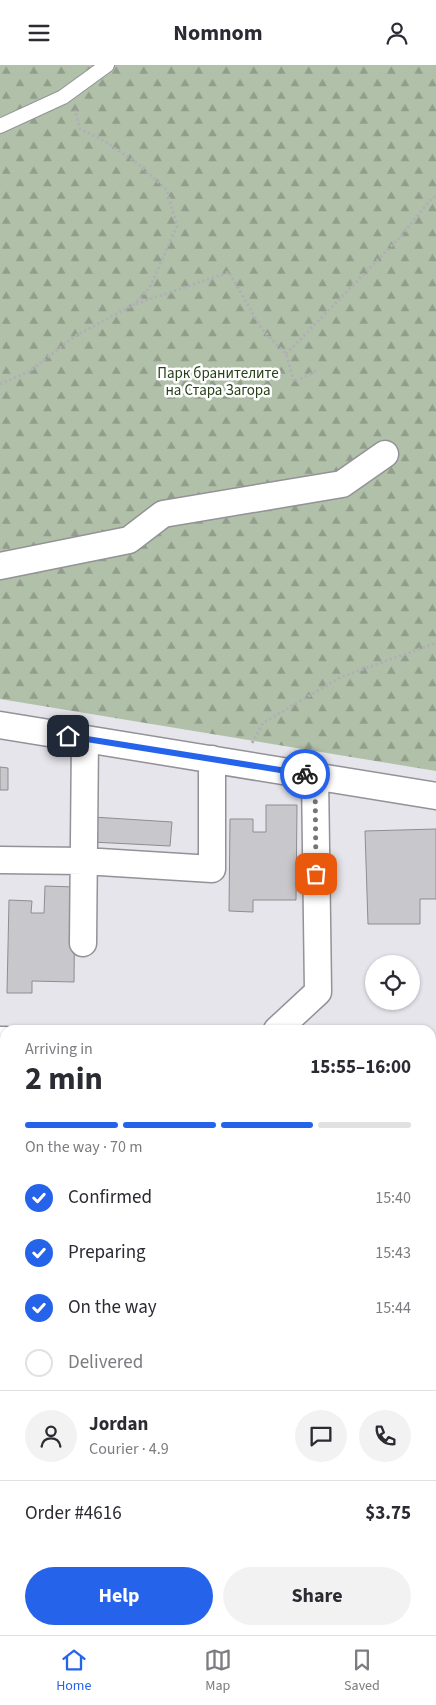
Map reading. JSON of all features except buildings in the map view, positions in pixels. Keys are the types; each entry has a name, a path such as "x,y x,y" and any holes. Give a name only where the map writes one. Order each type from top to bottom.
{"street":[{"path":"0,566 129,539 163,514 342,484 385,455"},
{"path":"0,725 436,795"},
{"path":"83,943 85,739"},
{"path":"0,860 84,861 212,869 212,759"},
{"path":"283,1025 318,992 315,776"}],"lane":[{"path":"0,126 63,97 107,65"}],"path":[{"path":"71,91 80,129 104,141 137,163 167,189 177,226 151,285 135,305"},
{"path":"286,353 400,237 432,198 436,196"},
{"path":"0,384 30,371 75,336 135,305 228,272 261,328 286,353 294,382 316,371"},
{"path":"241,764 263,723 341,677 436,643"}],"green space":[{"name":"Парк бранителите на Стара Загора","path":"0,65 436,65 436,771 0,699"}],"way so far":[{"path":"305,774 315,776 316,874"}],"route":[{"path":"68,736 305,774"}]}
